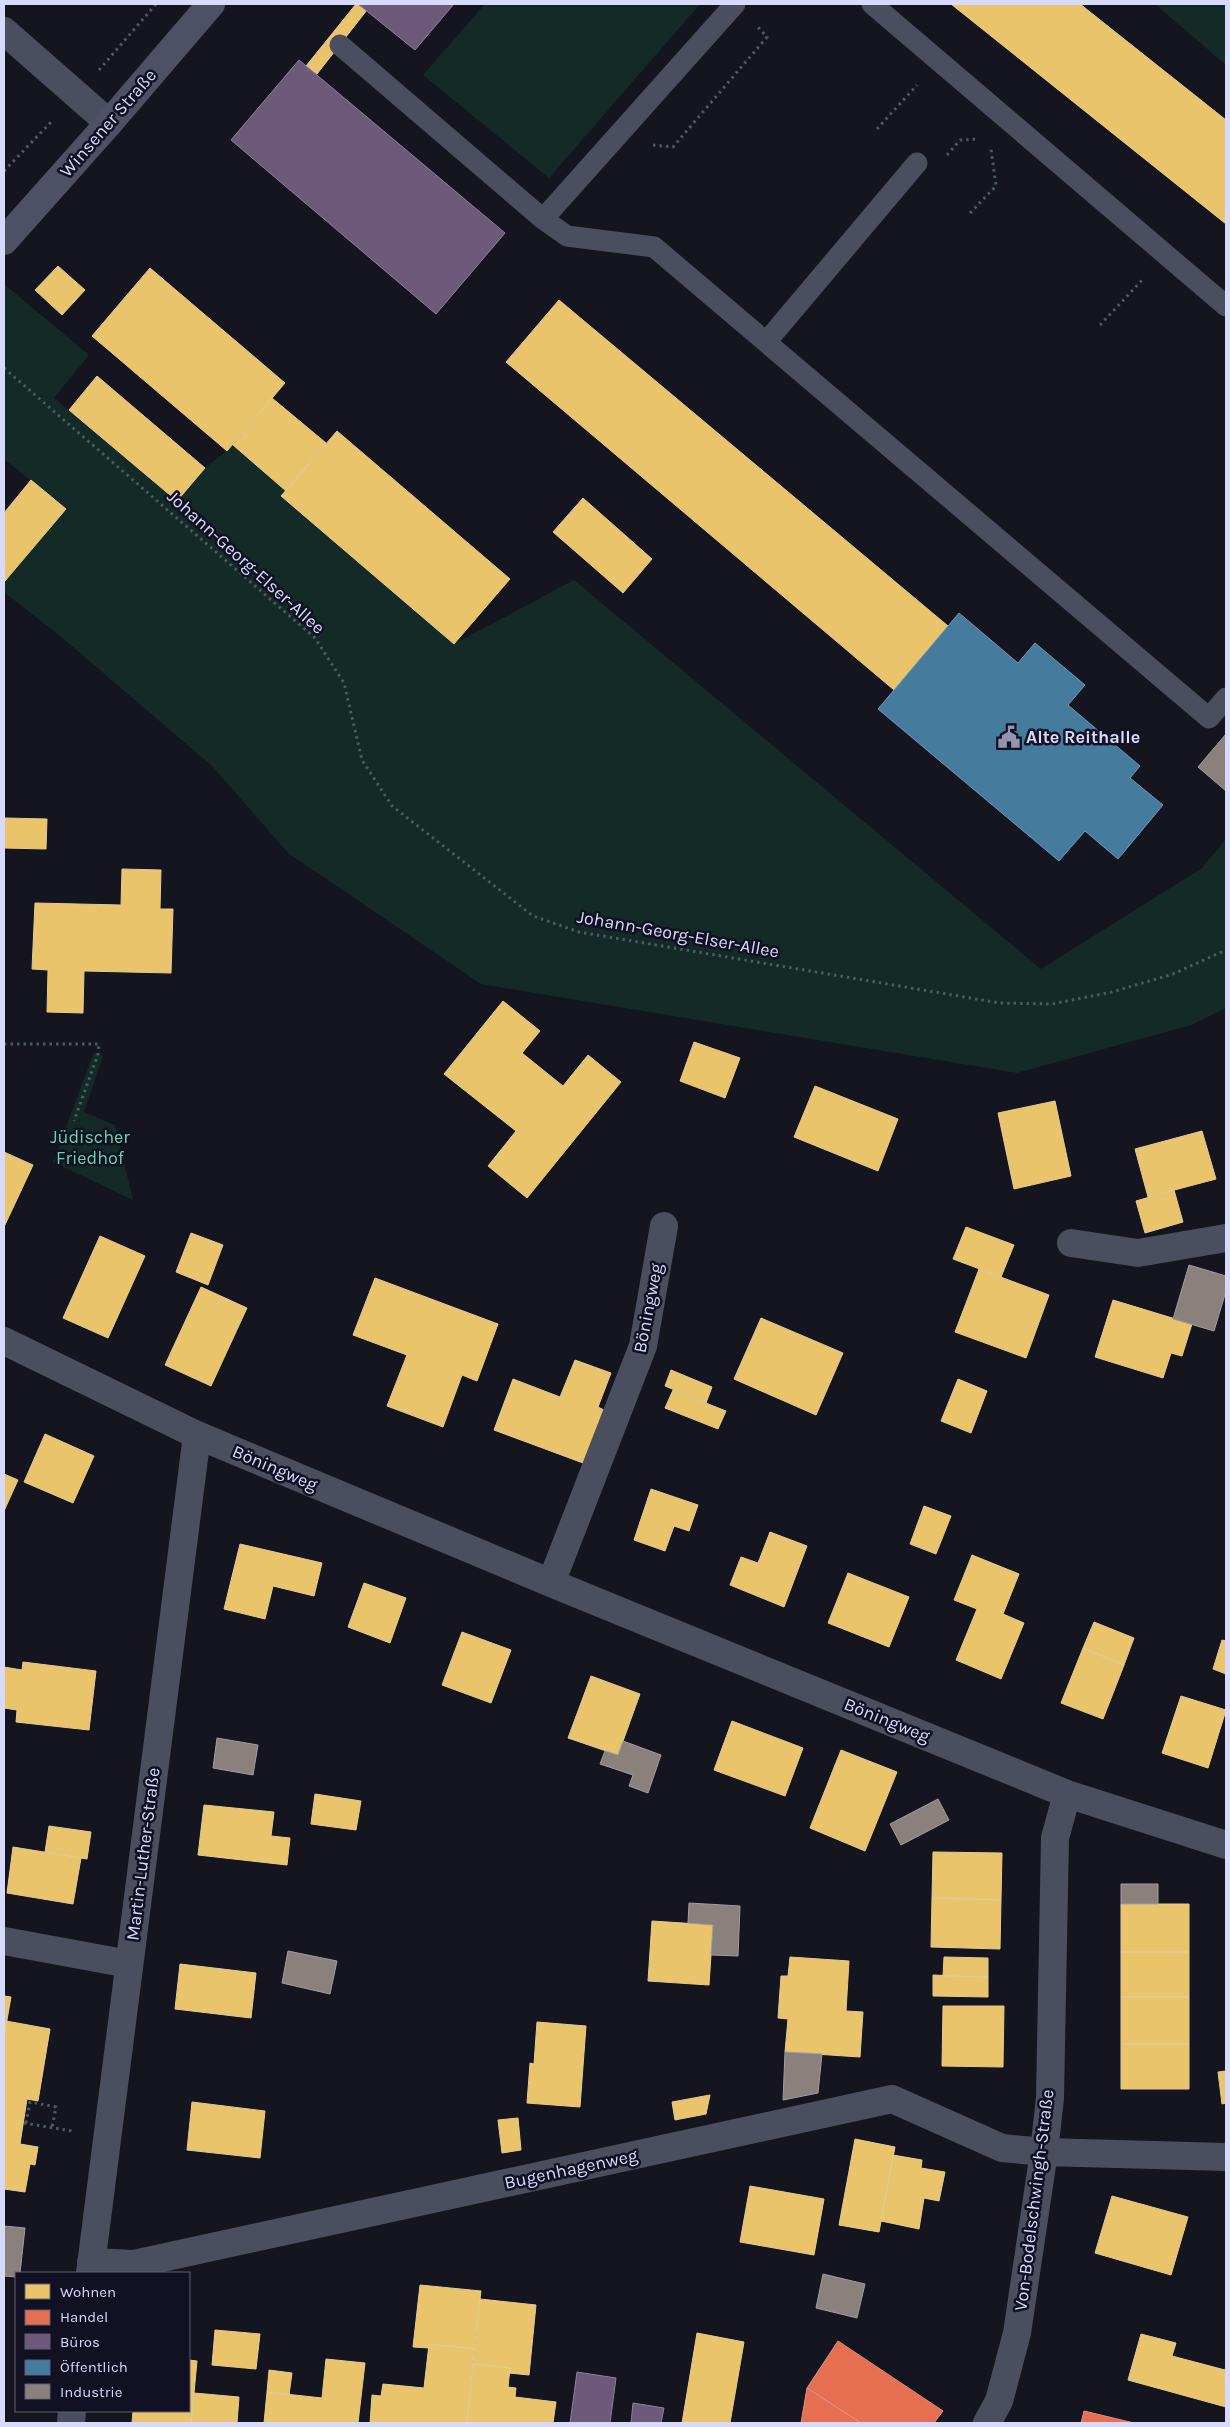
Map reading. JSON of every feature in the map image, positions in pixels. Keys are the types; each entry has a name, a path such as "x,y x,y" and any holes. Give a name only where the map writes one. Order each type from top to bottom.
{"main road":[{"name":"Winsener Straße","path":"4,241 211,4"}],"street":[{"path":"4,31 109,123"},
{"name":"Böningweg","path":"551,1583 643,1346 664,1226"},
{"path":"1071,1243 1138,1253 1226,1238"},
{"name":"Böningweg","path":"4,1341 197,1435 551,1583 1067,1794 1226,1845"},
{"name":"Martin-Luther-Straße","path":"90,2267 197,1435"},
{"name":"Von-Bodelschwingh-Straße","path":"988,2423 999,2401 1017,2333 1044,2152 1050,2098 1054,1838 1067,1794"},
{"path":"4,1941 129,1964"},
{"name":"Bugenhagenweg","path":"90,2267 134,2264 892,2100 1002,2148 1044,2152"},
{"name":"Von-Bodelschwingh-Straße","path":"1044,2152 1226,2157"}],"lane":[{"path":"543,219 735,4"},
{"path":"872,4 1226,306"},
{"path":"340,45 543,219 567,236 654,247 767,340 1209,718 1226,698"},
{"path":"767,340 917,163"}],"path":[{"path":"4,172 77,96 156,4"},
{"path":"622,130 639,143 673,147 767,37"},
{"path":"877,129 939,61"},
{"path":"970,213 996,186 991,151"},
{"path":"1100,324 1136,286"},
{"name":"Johann-Georg-Elser-Allee","path":"4,368 316,638 344,683 362,760 392,806 533,916 579,932 1000,1003 1052,1004 1112,992 1173,974 1226,950"},
{"path":"4,1044 99,1044 98,1054 74,1121"},
{"path":"37,2125 25,2123 30,2102 56,2107 52,2128"}],"green space":[{"path":"485,4 700,4 549,178 423,75"},
{"path":"1155,4 1226,4 1226,65 1163,11"},
{"path":"4,284 89,355 54,398 177,501 205,468 233,445 286,491 281,497 454,644 574,580 1041,969 1202,868 1226,839 1226,1008 1191,1025 1017,1073 481,984 288,853 212,766 66,641 4,592 4,583 66,509 4,459"},
{"name":"Jüdischer Friedhof","path":"94,1052 103,1056 84,1112 115,1125 133,1200 53,1162"}],"building: Wohnen":[{"path":"356,4 367,10 317,74 306,66"},
{"path":"951,4 1080,4 1226,120 1226,224"},
{"path":"58,266 85,290 62,315 35,290"},
{"path":"150,268 285,383 227,451 92,336"},
{"path":"559,300 948,626 894,690 506,362"},
{"path":"97,376 205,468 177,501 69,410"},
{"path":"272,398 326,443 286,491 233,445"},
{"path":"337,431 510,579 454,644 281,496"},
{"path":"31,480 66,509 5,581 4,513"},
{"path":"583,498 652,559 623,593 553,532"},
{"path":"4,818 47,819 46,849 4,848"},
{"path":"122,869 161,870 160,909 173,909 171,973 84,971 83,1013 47,1012 48,970 32,969 35,903 121,905"},
{"path":"503,1001 540,1031 522,1053 563,1086 588,1055 621,1082 527,1198 488,1166 516,1131 444,1074"},
{"path":"694,1042 740,1058 725,1098 680,1081"},
{"path":"815,1086 898,1119 878,1171 794,1137"},
{"path":"1055,1101 1071,1176 1014,1189 998,1113"},
{"path":"1202,1131 1216,1179 1148,1197 1135,1149"},
{"path":"4,1152 33,1165 4,1227"},
{"path":"1174,1190 1183,1222 1145,1233 1136,1201"},
{"path":"966,1227 1014,1245 1001,1277 953,1259"},
{"path":"191,1233 223,1245 208,1285 176,1272"},
{"path":"100,1236 145,1256 108,1338 63,1318"},
{"path":"979,1269 1049,1295 1026,1358 955,1332"},
{"path":"375,1278 498,1324 477,1381 462,1375 443,1427 387,1406 407,1355 353,1335"},
{"path":"201,1287 247,1308 211,1386 165,1365"},
{"path":"1113,1300 1192,1324 1182,1356 1171,1353 1163,1378 1095,1357"},
{"path":"761,1318 843,1353 816,1415 734,1379"},
{"path":"575,1360 611,1373 598,1407 604,1410 583,1463 494,1430 513,1379 560,1397"},
{"path":"671,1370 712,1387 706,1403 665,1386"},
{"path":"958,1379 987,1391 971,1433 941,1421"},
{"path":"673,1390 726,1411 718,1429 665,1408"},
{"path":"45,1434 94,1456 73,1503 24,1482"},
{"path":"4,1474 18,1480 4,1511"},
{"path":"651,1489 698,1505 689,1531 674,1526 665,1551 634,1540"},
{"path":"924,1506 951,1516 936,1554 910,1544"},
{"path":"770,1532 807,1546 784,1607 730,1585 741,1557 758,1563"},
{"path":"240,1544 322,1563 314,1596 273,1586 265,1619 224,1609"},
{"path":"972,1555 1019,1574 1003,1614 1024,1623 1001,1679 956,1660 977,1609 954,1600"},
{"path":"848,1573 909,1597 889,1647 828,1623"},
{"path":"364,1583 406,1598 390,1643 348,1627"},
{"path":"1094,1622 1134,1638 1124,1665 1083,1648"},
{"path":"462,1632 511,1650 491,1703 442,1685"},
{"path":"1222,1640 1226,1641 1226,1674 1213,1669"},
{"path":"1083,1648 1124,1665 1103,1719 1061,1703"},
{"path":"23,1662 96,1671 89,1730 16,1722 17,1710 4,1708 4,1667 22,1670"},
{"path":"591,1676 640,1694 618,1755 568,1738"},
{"path":"1181,1696 1226,1710 1208,1768 1162,1753"},
{"path":"732,1721 803,1748 785,1796 714,1770"},
{"path":"841,1750 897,1772 865,1851 810,1828"},
{"path":"315,1794 361,1801 356,1830 311,1824"},
{"path":"204,1805 274,1812 271,1836 290,1838 287,1865 198,1855"},
{"path":"49,1826 91,1832 87,1859 45,1852"},
{"path":"13,1847 81,1858 73,1904 7,1893"},
{"path":"933,1852 1002,1853 1001,1900 932,1898"},
{"path":"932,1898 1001,1900 1000,1949 931,1947"},
{"path":"1121,1904 1189,1904 1189,1952 1121,1952"},
{"path":"652,1921 713,1925 709,1985 648,1981"},
{"path":"1121,1952 1189,1952 1189,1997 1121,1997"},
{"path":"790,1957 849,1961 846,2011 863,2012 860,2057 785,2052 788,2019 778,2018 781,1976 788,1976"},
{"path":"944,1957 988,1958 988,1977 943,1976"},
{"path":"180,1964 256,1973 251,2018 175,2009"},
{"path":"933,1975 988,1977 988,1997 933,1996"},
{"path":"4,1996 11,1997 4,2037"},
{"path":"1121,1997 1189,1997 1189,2044 1121,2044"},
{"path":"943,2006 1004,2006 1003,2067 942,2066"},
{"path":"6,2021 50,2029 38,2101 27,2099 20,2144 38,2147 35,2165 30,2164 25,2192 4,2189 4,2037"},
{"path":"537,2022 586,2026 580,2107 527,2103 530,2063 534,2064"},
{"path":"1121,2044 1189,2044 1189,2089 1121,2089"},
{"path":"1226,2071 1226,2103 1222,2104 1218,2072"},
{"path":"710,2095 706,2114 675,2120 672,2102"},
{"path":"192,2102 265,2111 260,2158 187,2150"},
{"path":"518,2118 521,2150 502,2153 498,2120"},
{"path":"855,2139 895,2147 879,2232 839,2225"},
{"path":"893,2155 922,2160 921,2168 945,2172 939,2201 924,2198 919,2229 881,2221"},
{"path":"750,2186 824,2199 814,2255 740,2242"},
{"path":"1112,2196 1188,2217 1171,2275 1095,2253"},
{"path":"420,2285 481,2291 474,2349 429,2344 429,2348 413,2347"},
{"path":"480,2299 536,2305 529,2375 509,2373 510,2368 473,2364"},
{"path":"215,2330 260,2334 256,2369 212,2365"},
{"path":"697,2333 744,2342 730,2423 682,2423"},
{"path":"1141,2334 1176,2343 1172,2356 1225,2370 1226,2366 1226,2407 1128,2380"},
{"path":"429,2344 474,2349 467,2423 370,2423 372,2395 381,2396 383,2384 424,2388"},
{"path":"326,2359 365,2363 358,2423 264,2423 267,2392 322,2398"},
{"path":"190,2360 197,2361 194,2393 190,2392"},
{"path":"473,2364 510,2368 508,2387 516,2388 515,2397 556,2402 553,2423 467,2423"},
{"path":"269,2370 292,2373 289,2395 267,2392"},
{"path":"190,2392 194,2393 191,2423 132,2423 133,2412 190,2412"},
{"path":"194,2393 239,2397 237,2423 191,2423"}],"building: Handel":[{"path":"838,2341 943,2411 934,2423 861,2423 807,2388"},
{"path":"807,2388 861,2423 801,2423"},
{"path":"1084,2411 1134,2423 1081,2423"}],"building: Büros":[{"path":"358,4 454,4 415,50"},
{"path":"299,60 505,233 436,314 231,140"},
{"path":"577,2372 616,2378 610,2423 570,2423"},
{"path":"633,2403 664,2408 661,2423 631,2423"}],"building: Öffentlich":[{"name":"Alte Reithalle","path":"959,613 1018,663 1035,643 1085,685 1068,705 1140,766 1130,778 1163,805 1118,859 1085,831 1059,861 878,709"}],"building: Industrie":[{"path":"1226,734 1226,791 1198,767"},
{"path":"1189,1265 1226,1276 1226,1291 1214,1331 1173,1319"},
{"path":"217,1738 258,1745 253,1775 213,1768"},
{"path":"623,1741 661,1755 648,1793 629,1786 633,1775 600,1764 605,1751 618,1755"},
{"path":"938,1799 949,1820 901,1845 890,1824"},
{"path":"1121,1884 1158,1884 1158,1904 1121,1904"},
{"path":"689,1903 740,1906 738,1956 711,1955 713,1925 688,1923"},
{"path":"288,1951 337,1961 330,1994 282,1983"},
{"path":"785,2052 822,2054 818,2093 783,2100"},
{"path":"4,2226 25,2228 20,2272 15,2272 15,2277 4,2276"},
{"path":"823,2274 865,2284 857,2318 816,2308"}],"place":[{"name":"Alte Reithalle","path":"1009,737"}]}
